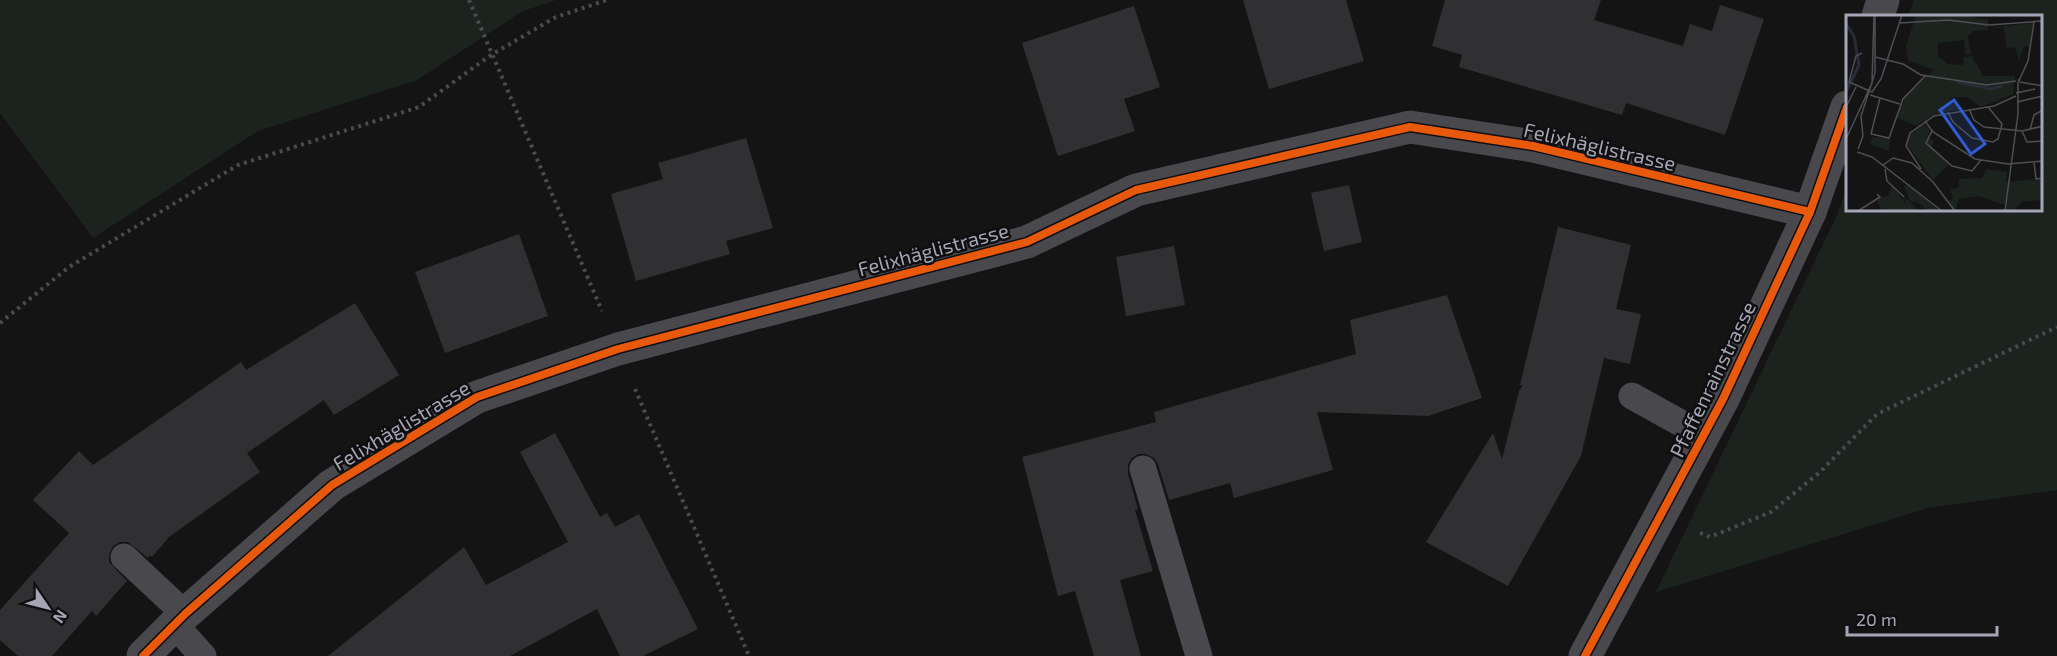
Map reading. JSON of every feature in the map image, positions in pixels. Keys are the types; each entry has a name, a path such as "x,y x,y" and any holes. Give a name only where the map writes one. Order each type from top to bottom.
{"street":[{"path":"1878,15 1883,0"},
{"name":"Pfaffenrainstrasse","path":"1585,656 1723,399 1810,212 1846,110"},
{"name":"Felixhäglistrasse","path":"143,656 180,619 332,485 477,397 618,349 1027,242 1136,190 1410,127 1533,146 1810,212"}],"lane":[{"path":"1632,396 1704,436"},
{"path":"1143,469 1199,656"},
{"path":"124,557 180,619 203,656"}],"path":[{"path":"469,0 491,55"},
{"path":"0,323 69,267 238,165 419,107 491,55 556,17 607,0"},
{"path":"1660,518 1710,537 1771,512 1820,472 1877,414 2057,327"}],"shaded area":[{"path":"0,0 556,0 523,11 417,80 258,131 93,238 0,113"},
{"path":"1914,0 2057,0 2057,490 1928,508 1656,592 1837,215 1846,190 1846,212 2042,212 2042,15 1908,15"}],"building":[{"path":"1243,0 1346,0 1364,61 1269,89"},
{"path":"1445,0 1601,0 1594,20 1683,46 1690,24 1712,31 1720,5 1764,19 1725,135 1626,103 1622,115 1459,67 1462,55 1432,46"},
{"path":"1134,6 1160,87 1124,99 1135,131 1058,156 1022,43"},
{"path":"746,138 773,228 726,241 730,254 636,281 611,194 663,179 658,163"},
{"path":"1349,185 1362,242 1324,251 1311,193"},
{"path":"1558,227 1631,245 1616,309 1641,314 1630,364 1604,358 1581,456 1508,586 1426,542 1493,433 1502,459 1519,391 1523,385 1520,385"},
{"path":"519,234 548,316 445,353 415,272"},
{"path":"1174,246 1185,305 1126,316 1116,257"},
{"path":"1447,295 1482,398 1428,416 1317,412 1333,470 1234,498 1230,483 1169,500 1154,458 1146,454 1138,454 1132,458 1128,465 1128,474 1138,509 1135,510 1153,571 1120,580 1141,656 1094,656 1075,591 1058,596 1022,457 1156,422 1154,412 1356,354 1350,320"},
{"path":"355,303 399,375 334,415 324,400 247,453 260,472 169,537 152,557 150,555 148,558 128,542 120,542 113,546 109,554 109,562 127,581 96,616 92,611 52,656 18,656 0,640 0,610 69,533 33,500 79,451 93,465 241,362 246,370"},
{"path":"555,433 600,517 607,513 615,527 639,514 698,629 643,656 620,656 597,609 510,656 328,656 464,547 486,585 568,542 520,452"}],"cycle path":[{"path":"1585,656 1723,399 1810,212 1846,110"},
{"path":"143,656 185,614 332,485 477,397 618,349 1027,242 1136,190 1410,127 1533,146 1810,212"}]}
